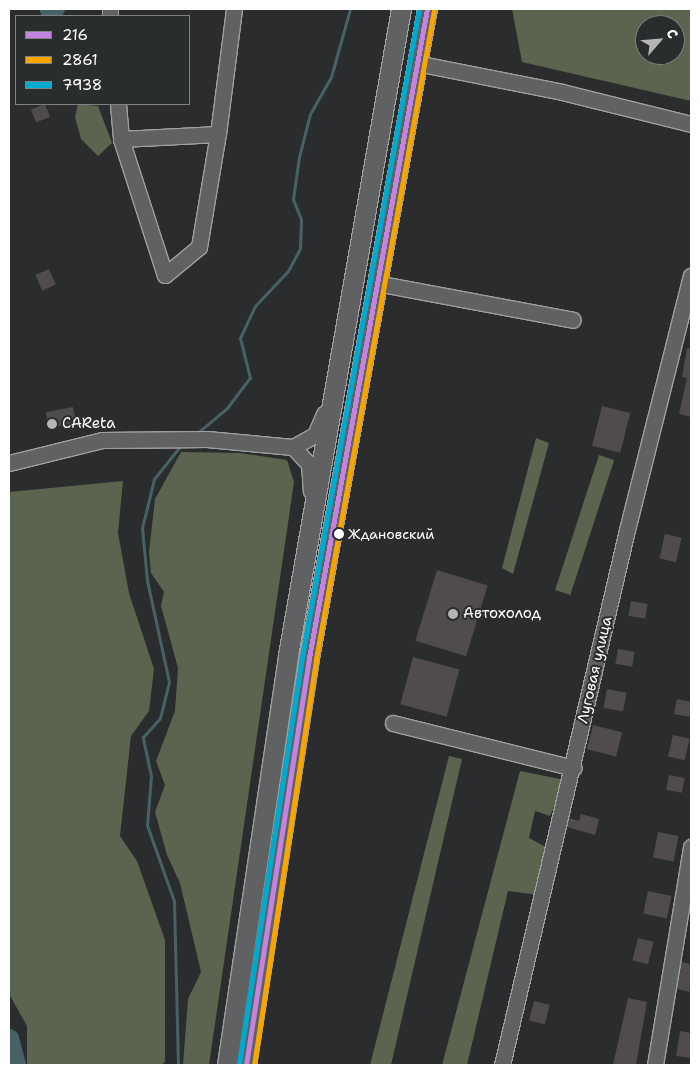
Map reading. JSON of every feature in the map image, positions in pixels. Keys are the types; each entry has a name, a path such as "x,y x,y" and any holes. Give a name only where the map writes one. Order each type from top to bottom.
{"main road":[{"path":"227,1065 288,655 401,9"},
{"path":"246,1065 309,658 427,9"}],"street":[{"path":"118,105 121,139 165,275 199,247 218,134 234,9"},
{"path":"416,63 562,92 691,124"},
{"path":"121,139 218,134"},
{"name":"Луговая улица","path":"502,1065 573,768 627,530 691,276"},
{"path":"376,283 573,320"},
{"path":"9,463 102,440 207,439 293,447 308,440 320,428 340,363"},
{"path":"293,447 304,456 311,471 309,534"},
{"path":"393,723 573,768"},
{"path":"655,1065 691,847"}],"green space":[{"path":"512,9 691,9 691,101 522,62"},
{"path":"78,105 98,106 112,143 98,156 81,139 75,117"},
{"path":"536,438 549,443 513,574 502,568"},
{"path":"181,452 240,453 287,460 294,482 209,1065 183,1065 188,999 201,972 180,883 167,855 155,812 165,785 156,761 175,711 178,668 161,606 164,592 151,573 149,552 155,499"},
{"path":"599,455 614,460 570,595 555,590"},
{"path":"123,481 118,533 129,593 154,669 149,711 131,736 120,836 137,861 165,940 165,1062 161,1065 27,1065 27,1026 9,994 9,492"},
{"path":"449,756 462,759 391,1065 370,1065"},
{"path":"520,771 565,780 550,816 535,811 529,838 559,854 547,896 508,891 467,1065 442,1065"}],"water":[{"path":"39,9 66,9 63,15 42,15"}],"building":[{"path":"45,105 50,117 36,122 31,109"},
{"path":"49,269 56,285 42,291 35,275"},
{"path":"687,348 691,349 691,417 679,414 687,378 682,377"},
{"path":"602,406 630,413 620,453 592,446"},
{"path":"73,407 76,423 49,428 46,412"},
{"path":"665,534 682,538 676,562 659,558"},
{"name":"Автохолод","path":"437,570 488,585 466,656 415,641"},
{"path":"631,601 648,604 645,619 628,616"},
{"path":"618,649 635,652 632,667 615,664"},
{"path":"413,657 459,669 447,717 400,704"},
{"path":"607,689 627,693 623,711 603,708"},
{"path":"677,699 691,702 691,717 674,714"},
{"path":"593,725 622,732 616,757 587,749"},
{"path":"673,735 690,739 685,760 668,756"},
{"path":"669,775 685,778 682,793 666,790"},
{"path":"581,814 599,819 595,835 567,827 569,818 579,821"},
{"path":"658,832 679,836 674,862 653,858"},
{"path":"648,891 671,896 667,918 643,913"},
{"path":"638,938 654,942 648,964 632,960"},
{"path":"681,962 691,964 691,992 677,989"},
{"path":"628,998 647,1002 636,1065 613,1065"},
{"path":"534,1001 550,1005 545,1024 529,1020"},
{"path":"680,1031 691,1033 691,1058 676,1056"}],"waterway":[{"path":"196,434 227,408 250,378 240,338 255,306 288,271 300,248 301,219 293,199 299,157 310,114 331,77 350,9"},
{"path":"178,1065 174,901 147,825 151,776 143,737 160,718 169,682 147,580 142,528 154,479 181,445"},
{"path":"9,1038 16,1065"}],"transit line":[{"name":"7938","path":"239,1064 302,657 419,9"},
{"name":"216","path":"246,1065 309,658 427,9"},
{"name":"2861","path":"254,1065 316,659 434,10"}],"place":[{"name":"CAReta","path":"52,424"},
{"name":"Ждановский","path":"339,534"},
{"name":"Автохолод","path":"453,614"}]}
